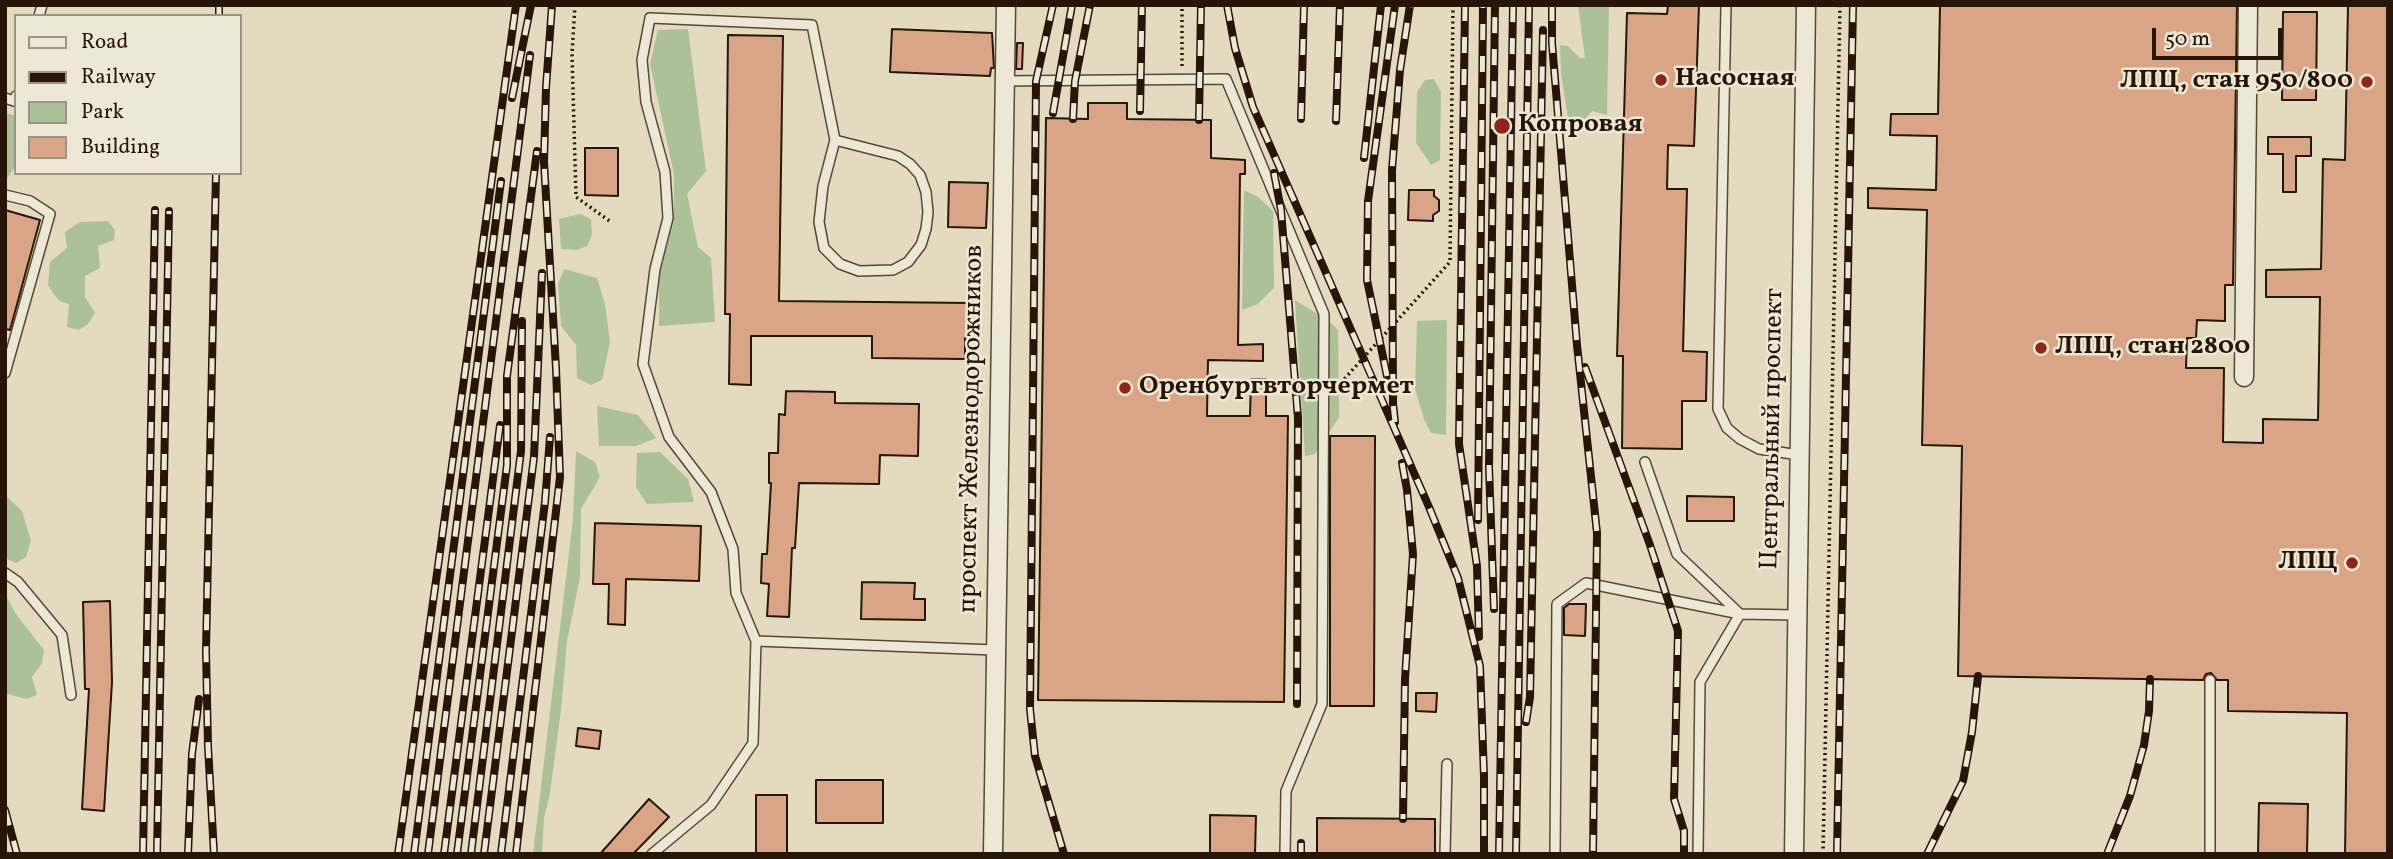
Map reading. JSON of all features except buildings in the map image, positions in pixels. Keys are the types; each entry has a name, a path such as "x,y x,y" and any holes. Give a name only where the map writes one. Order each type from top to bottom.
{"street":[{"name":"проспект Железнодорожников","path":"993,854 1006,5"},
{"name":"Центральный проспект","path":"1794,854 1806,5"},
{"path":"2244,377 2248,5"}],"lane":[{"path":"1726,5 1718,409 1727,428 1740,439 1759,449 1800,455"},
{"path":"652,854 711,805 753,743 756,641 736,593 733,549 710,492 669,437 643,364 654,269 668,218 665,172 646,102 642,60 650,18 812,25 835,140 823,186 819,222 824,248 840,264 859,271 893,270 908,262 921,245 926,229 926,192 920,175 898,156 835,140"},
{"path":"1004,81 1226,79 1324,314 1322,704 1286,791 1285,854"},
{"path":"5,195 30,201 50,214 5,373"},
{"path":"1645,462 1676,554 1740,614"},
{"path":"5,573 19,582 62,635 71,695"},
{"path":"1555,854 1557,604 1586,583 1740,614 1797,615"},
{"path":"1698,854 1700,682 1740,614"},
{"path":"756,641 995,650"},
{"path":"2210,680 2210,854"},
{"path":"1445,854 1447,764"}],"path":[{"path":"575,5 572,54 576,197 611,222"},
{"path":"1181,79 1182,5"},
{"path":"1324,401 1450,262 1453,5"},
{"path":"1823,854 1840,5"}],"green space":[{"path":"1578,5 1609,5 1607,115 1592,111 1581,123 1569,125 1561,73 1560,45 1568,46 1580,58 1585,58"},
{"path":"688,29 706,171 687,194 698,247 711,258 715,322 659,326 659,277 674,221 674,174 650,64 658,30"},
{"path":"1434,79 1441,92 1440,160 1431,165 1416,143 1417,92 1425,80"},
{"path":"5,113 14,115 14,168 5,182"},
{"path":"1244,190 1258,197 1273,211 1274,288 1258,304 1242,310"},
{"path":"580,214 591,219 592,235 587,246 577,250 561,249 559,219"},
{"path":"108,221 115,230 114,240 98,246 100,268 85,276 85,297 95,313 88,324 79,330 67,327 69,304 59,301 48,285 50,262 67,248 65,232 80,222"},
{"path":"564,269 597,278 605,304 610,342 602,380 591,385 577,378 576,345 561,326 558,284"},
{"path":"1295,300 1338,330 1339,417 1315,454 1305,456"},
{"path":"1447,320 1446,435 1431,433 1415,389 1417,321"},
{"path":"597,406 638,415 656,438 636,446 599,446"},
{"path":"576,451 595,462 600,477 581,509 580,577 567,641 561,710 544,818 542,854 533,854 573,519"},
{"path":"660,452 688,479 694,502 647,504 636,487 637,453"},
{"path":"5,495 22,511 31,541 26,557 16,563 5,558"},
{"path":"5,593 16,614 44,650 42,663 32,677 37,695 26,699 8,694 5,696"}],"railway":[{"path":"219,5 219,14"},
{"path":"398,854 516,5"},
{"path":"512,98 531,5"},
{"path":"516,854 560,477 544,162 552,5"},
{"path":"1053,5 1036,81 1030,709 1035,756 1064,854"},
{"path":"1053,113 1072,5"},
{"path":"1073,119 1075,81 1090,5"},
{"path":"1140,111 1142,5"},
{"path":"1199,120 1201,5"},
{"path":"1227,5 1235,48 1253,107 1458,578 1480,666 1484,854"},
{"path":"1301,119 1304,5"},
{"path":"1336,121 1340,5"},
{"path":"1364,158 1381,5"},
{"path":"1387,376 1367,280 1368,201 1395,5"},
{"path":"1395,422 1392,170 1400,70 1410,5"},
{"path":"1465,5 1459,444 1477,566 1479,637"},
{"path":"1478,520 1483,5"},
{"path":"1494,609 1489,467 1495,5"},
{"path":"1499,854 1513,5"},
{"path":"1516,854 1529,5"},
{"path":"1552,5 1552,43 1577,345 1597,533 1593,854"},
{"path":"1837,854 1853,5"},
{"path":"1526,722 1530,697 1543,30"},
{"path":"428,854 530,55"},
{"path":"457,854 507,465 507,376 537,151"},
{"path":"1274,173 1281,210 1298,418 1297,704"},
{"path":"214,854 206,651 216,175"},
{"path":"414,854 501,181"},
{"path":"143,854 155,210"},
{"path":"157,854 169,211"},
{"path":"484,854 534,457 542,273"},
{"path":"471,854 521,451 522,321"},
{"path":"1585,367 1650,545 1678,631 1674,799 1684,831 1684,854"},
{"path":"444,854 500,425"},
{"path":"501,854 545,502 550,437"},
{"path":"1402,463 1413,554 1405,679 1403,819"},
{"path":"1927,854 1963,781 1978,676"},
{"path":"2107,854 2130,796 2144,745 2150,679"},
{"path":"188,854 192,754 199,699"},
{"path":"5,810 17,854"},
{"path":"1301,843 1301,854"}],"place":[{"name":"Насосная","path":"1661,80"},
{"name":"ЛПЦ, стан 950/800","path":"2367,82"},
{"name":"Копровая","path":"1502,126"},
{"name":"ЛПЦ, стан 2800","path":"2041,348"},
{"name":"Оренбургвторчермет","path":"1125,388"},
{"name":"ЛПЦ","path":"2352,563"}]}
